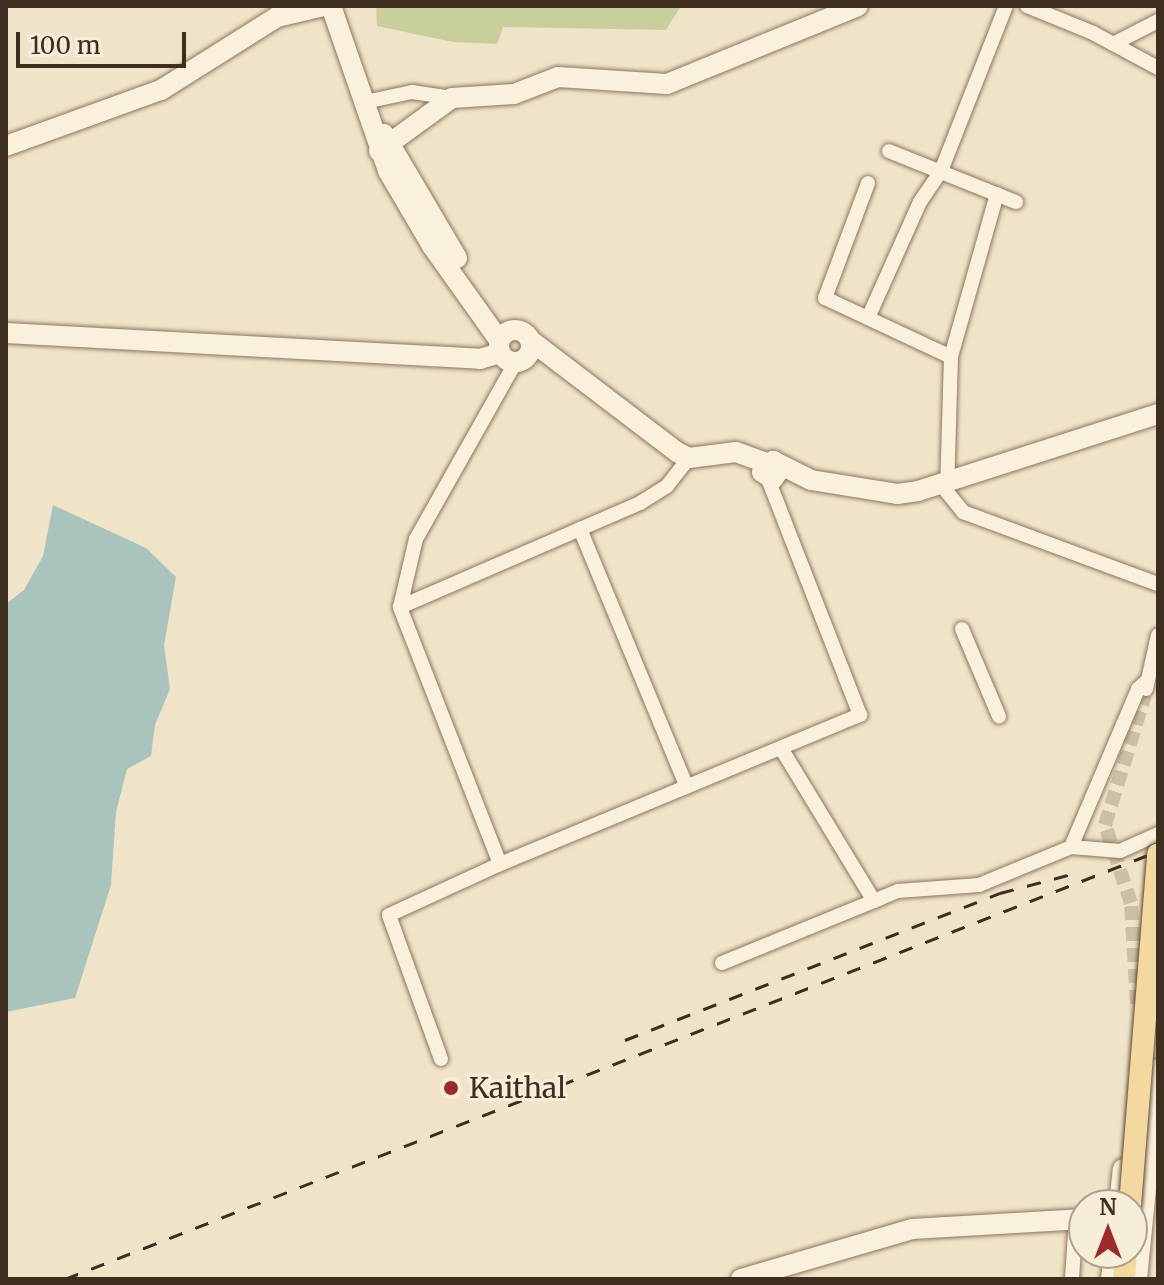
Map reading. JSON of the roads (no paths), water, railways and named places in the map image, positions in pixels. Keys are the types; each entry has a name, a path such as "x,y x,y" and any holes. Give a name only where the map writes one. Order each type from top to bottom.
{"main road":[{"path":"1138,1189 1158,854"}],"street":[{"path":"6,146 161,90 277,17 324,6"},
{"path":"331,6 404,204 513,347 687,462"},
{"path":"651,80 827,6"},
{"path":"365,102 412,92 452,98 514,94 558,77 651,80 667,84 858,6"},
{"path":"868,318 920,202 941,171 1006,6"},
{"path":"1027,6 1113,44 1158,68"},
{"path":"1113,44 1158,21"},
{"path":"385,148 452,98"},
{"path":"889,151 1016,202"},
{"path":"868,183 824,294 829,303 951,357"},
{"path":"997,194 951,357 947,487 963,512 1158,584"},
{"path":"6,333 480,359 513,347"},
{"path":"500,864 400,607 416,539 513,347"},
{"path":"947,487 1158,414"},
{"path":"400,607 640,503 667,486 687,462 736,452 770,472 897,494 947,487 1158,426"},
{"path":"441,1059 389,915 500,864 860,715 770,472"},
{"path":"580,529 687,787"},
{"path":"962,629 999,716"},
{"path":"1071,847 1138,689 1147,688 1158,635"},
{"path":"781,748 874,901"},
{"path":"722,963 898,891 979,885 1071,847 1120,851 1158,834"},
{"path":"1121,1189 1137,1016 1158,1026"},
{"path":"1141,1189 1158,1069"},
{"path":"741,1279 912,1229 1068,1225"},
{"path":"770,1279 915,1240 1068,1226"}],"water":[{"path":"53,505 146,548 176,577 164,645 170,689 155,725 151,756 127,769 116,812 111,885 75,998 6,1012 6,604 24,590 43,556"}],"tunnel":[{"path":"1137,1004 1131,903 1105,825 1145,695"}],"railway":[{"path":"65,1279 1158,851"},
{"path":"625,1040 1000,893 1075,873"}],"place":[{"name":"Kaithal","path":"451,1088"}]}
